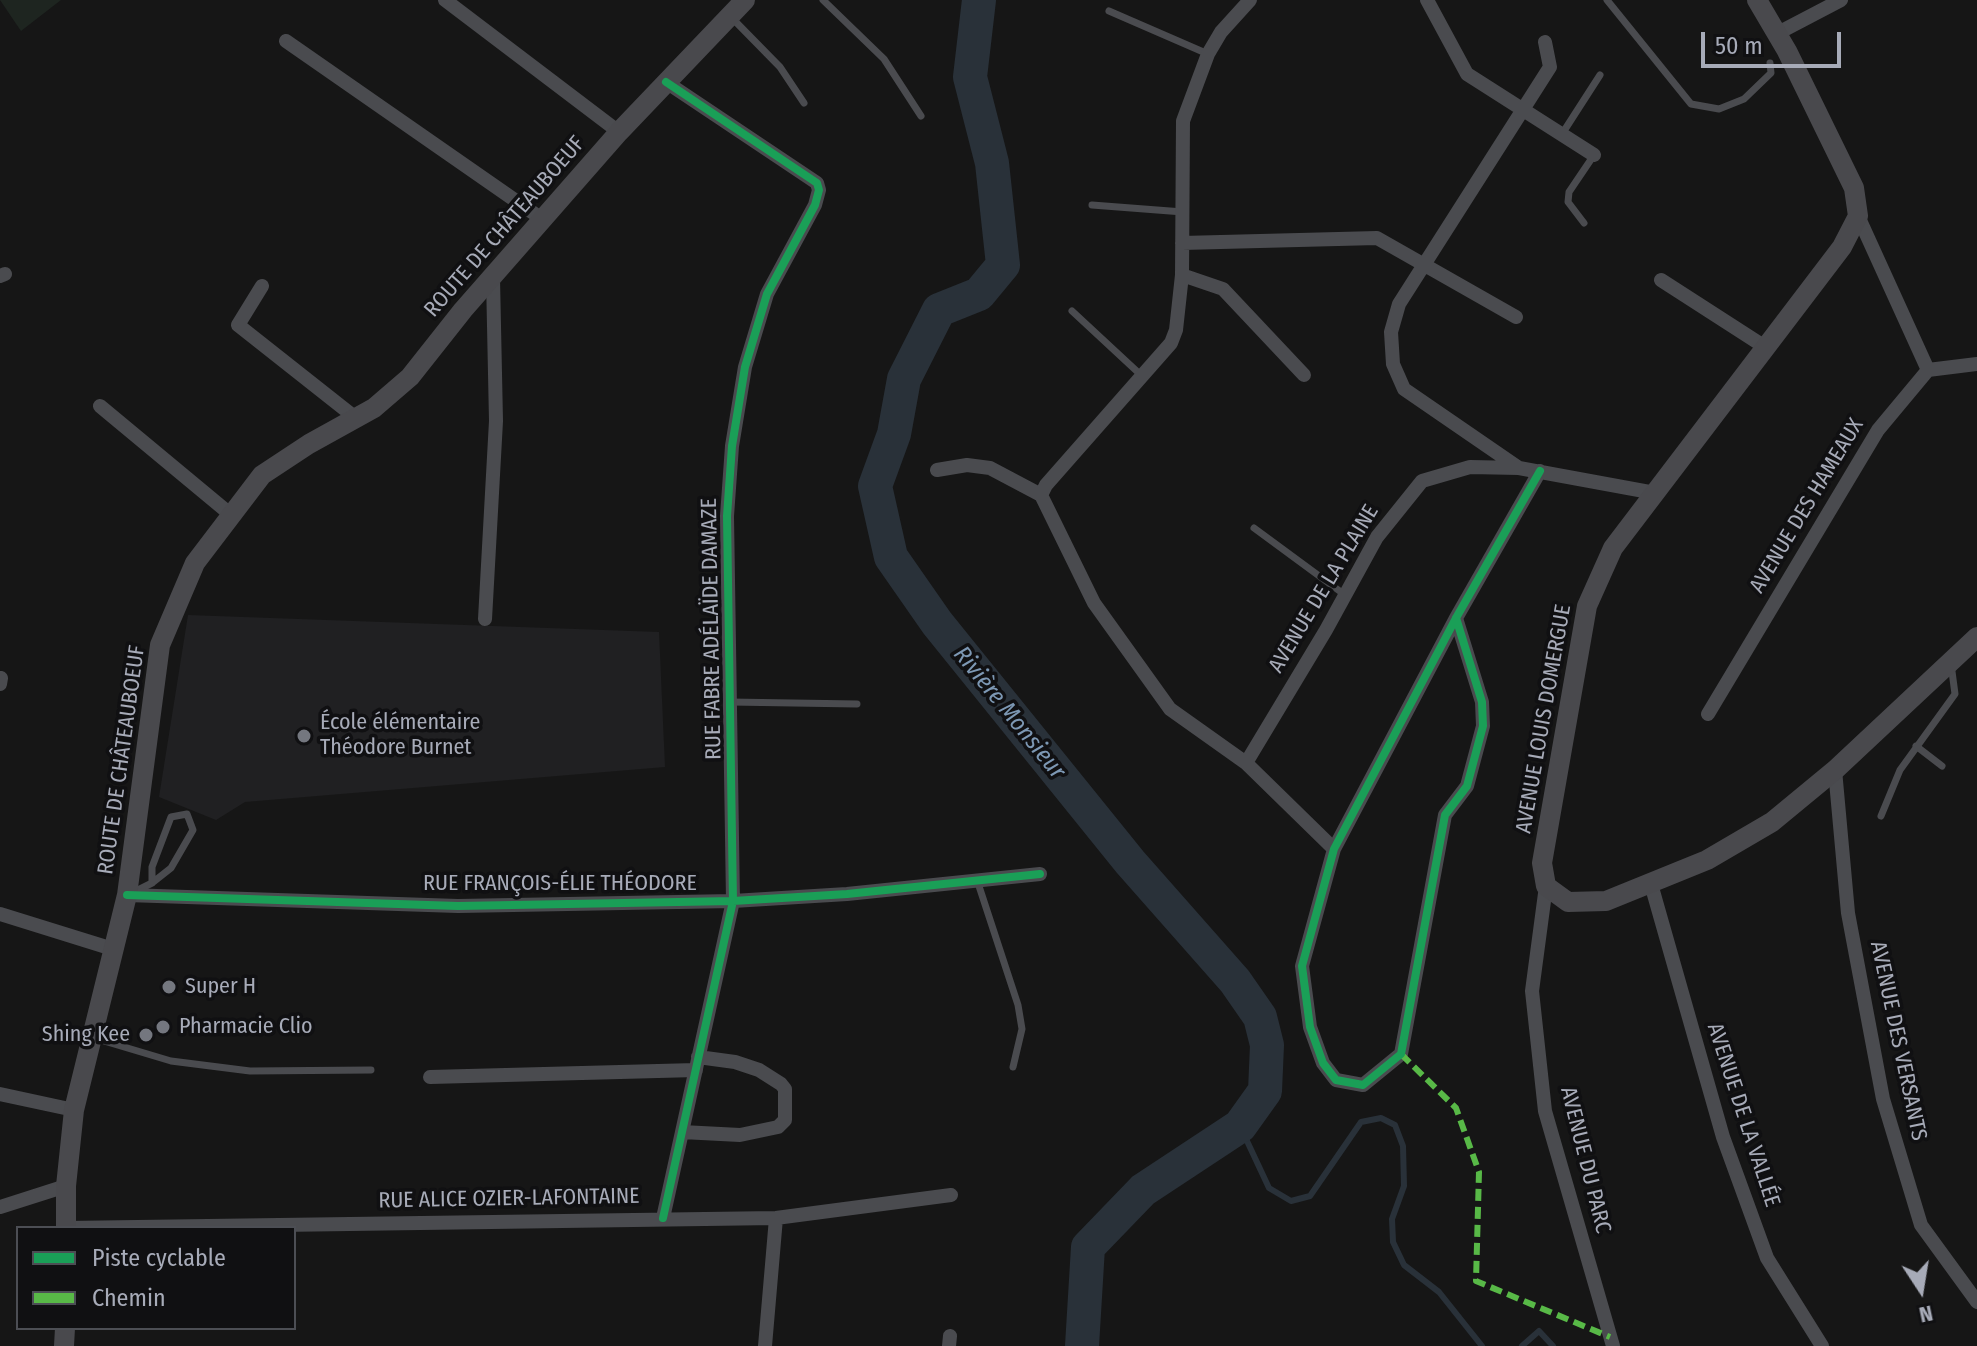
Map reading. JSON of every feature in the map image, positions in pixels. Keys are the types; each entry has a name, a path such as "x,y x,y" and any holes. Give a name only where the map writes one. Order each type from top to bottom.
{"main road":[{"name":"ROUTE DE CHÂTEAUBOEUF","path":"66,1226 66,1186 74,1110 116,950 127,895 160,645 195,563 262,475 309,444 357,419 410,377 619,132 745,0"},
{"path":"1757,0 1778,33 1854,188 1858,216"},
{"name":"AVENUE LOUIS DOMERGUE","path":"1546,886 1542,863 1587,606 1613,548 1842,247 1858,216"},
{"path":"1546,886 1568,902 1606,901 1707,860 1772,822 1835,770 1977,637"}],"street":[{"path":"445,0 619,132"},
{"path":"1041,495 1046,485 1171,343 1176,330 1182,275 1183,121 1208,54 1221,32 1250,0"},
{"path":"1427,0 1467,74 1594,155"},
{"path":"1778,33 1841,0"},
{"path":"286,41 542,219"},
{"path":"1519,468 1404,389 1393,364 1391,332 1399,304 1550,67 1545,42"},
{"name":"RUE FABRE ADÉLAÏDE DAMAZE","path":"663,1218 733,901 727,516 732,446 745,367 767,294 815,205 819,190 817,183 666,82"},
{"path":"1858,216 1928,370 1977,364"},
{"path":"1182,243 1377,238 1516,317"},
{"path":"1182,275 1223,289 1304,375"},
{"path":"485,619 496,421 493,278"},
{"path":"1661,280 1765,347"},
{"path":"262,286 238,325 357,419"},
{"name":"AVENUE DES HAMEAUX","path":"1708,714 1878,430 1928,370"},
{"path":"100,406 152,445 230,514"},
{"path":"937,470 967,465 990,468 1041,495 1094,603 1170,709 1246,763 1334,849"},
{"name":"AVENUE DE LA PLAINE","path":"1246,763 1377,537 1422,481 1470,467 1519,468 1655,493"},
{"path":"1456,618 1482,702 1483,726 1467,786 1445,815 1401,1054 1363,1085 1336,1080 1323,1063 1310,1027 1302,966 1334,849 1456,618 1540,471"},
{"name":"AVENUE DES VERSANTS","path":"1835,770 1848,913 1883,1099 1921,1225 1977,1302"},
{"name":"RUE FRANÇOIS-ÉLIE THÉODORE","path":"127,895 458,906 733,901 847,894 1040,874"},
{"name":"AVENUE DE LA VALLÉE","path":"1651,884 1723,1137 1767,1258 1822,1346"},
{"name":"AVENUE DU PARC","path":"1546,886 1532,991 1545,1111 1613,1346"},
{"path":"0,914 116,950"},
{"path":"430,1077 735,1062 759,1070 781,1084 787,1102 785,1120 778,1127 740,1135 682,1132"},
{"path":"0,1094 74,1110"},
{"path":"0,1207 66,1186"},
{"name":"RUE ALICE OZIER-LAFONTAINE","path":"185,1226 776,1218 951,1195"},
{"path":"765,1346 776,1218"}],"lane":[{"path":"823,0 884,59 921,116"},
{"path":"1607,0 1691,104 1719,109 1744,99 1771,73 1770,63"},
{"path":"1109,11 1208,54"},
{"path":"730,15 780,67 804,103"},
{"path":"1562,134 1600,75"},
{"path":"1584,223 1568,202 1569,192 1594,155"},
{"path":"1092,205 1183,212"},
{"path":"1072,311 1142,376"},
{"path":"1254,528 1345,595"},
{"path":"1881,816 1890,789 1916,746 1955,694 1950,662"},
{"path":"730,702 857,704"},
{"path":"1916,746 1942,766"},
{"path":"127,895 152,883 171,868 193,830 187,814 171,817 152,867 152,883"},
{"path":"977,880 1018,1005 1022,1029 1013,1067"},
{"path":"92,1038 171,1061 250,1071 371,1070"}],"shaded area":[{"path":"0,0 61,0 21,31"},
{"path":"188,615 659,632 665,767 245,802 216,820 159,797"}],"waterway":[{"name":"Rivière Monsieur","path":"979,0 970,77 992,163 1003,265 979,294 939,310 904,379 894,434 875,486 891,557 937,623 1130,862 1235,981 1260,1017 1267,1045 1265,1091 1240,1126 1143,1190 1088,1247 1082,1346"},
{"path":"1240,1126 1269,1188 1291,1201 1310,1196 1361,1122 1381,1118 1395,1125 1403,1146 1404,1186 1392,1219 1393,1242 1404,1265 1439,1292 1482,1346"},
{"path":"1522,1346 1539,1331 1553,1346"}],"marked path":[{"path":"1401,1054 1456,1108 1479,1172 1476,1281 1610,1337"}],"cycle path":[{"path":"663,1218 733,901 727,516 732,446 745,367 767,294 815,205 819,190 817,183 666,82"},
{"path":"1456,618 1482,702 1483,726 1467,786 1445,815 1401,1054 1363,1085 1336,1080 1323,1063 1310,1027 1302,966 1334,849 1456,618 1540,471"},
{"path":"127,895 458,906 733,901 847,894 1040,874"}],"place":[{"name":"École élémentaire Théodore Burnet","path":"304,736"},
{"name":"Super H","path":"169,987"},
{"name":"Pharmacie Clio","path":"163,1027"},
{"name":"Shing Kee","path":"146,1035"}]}
